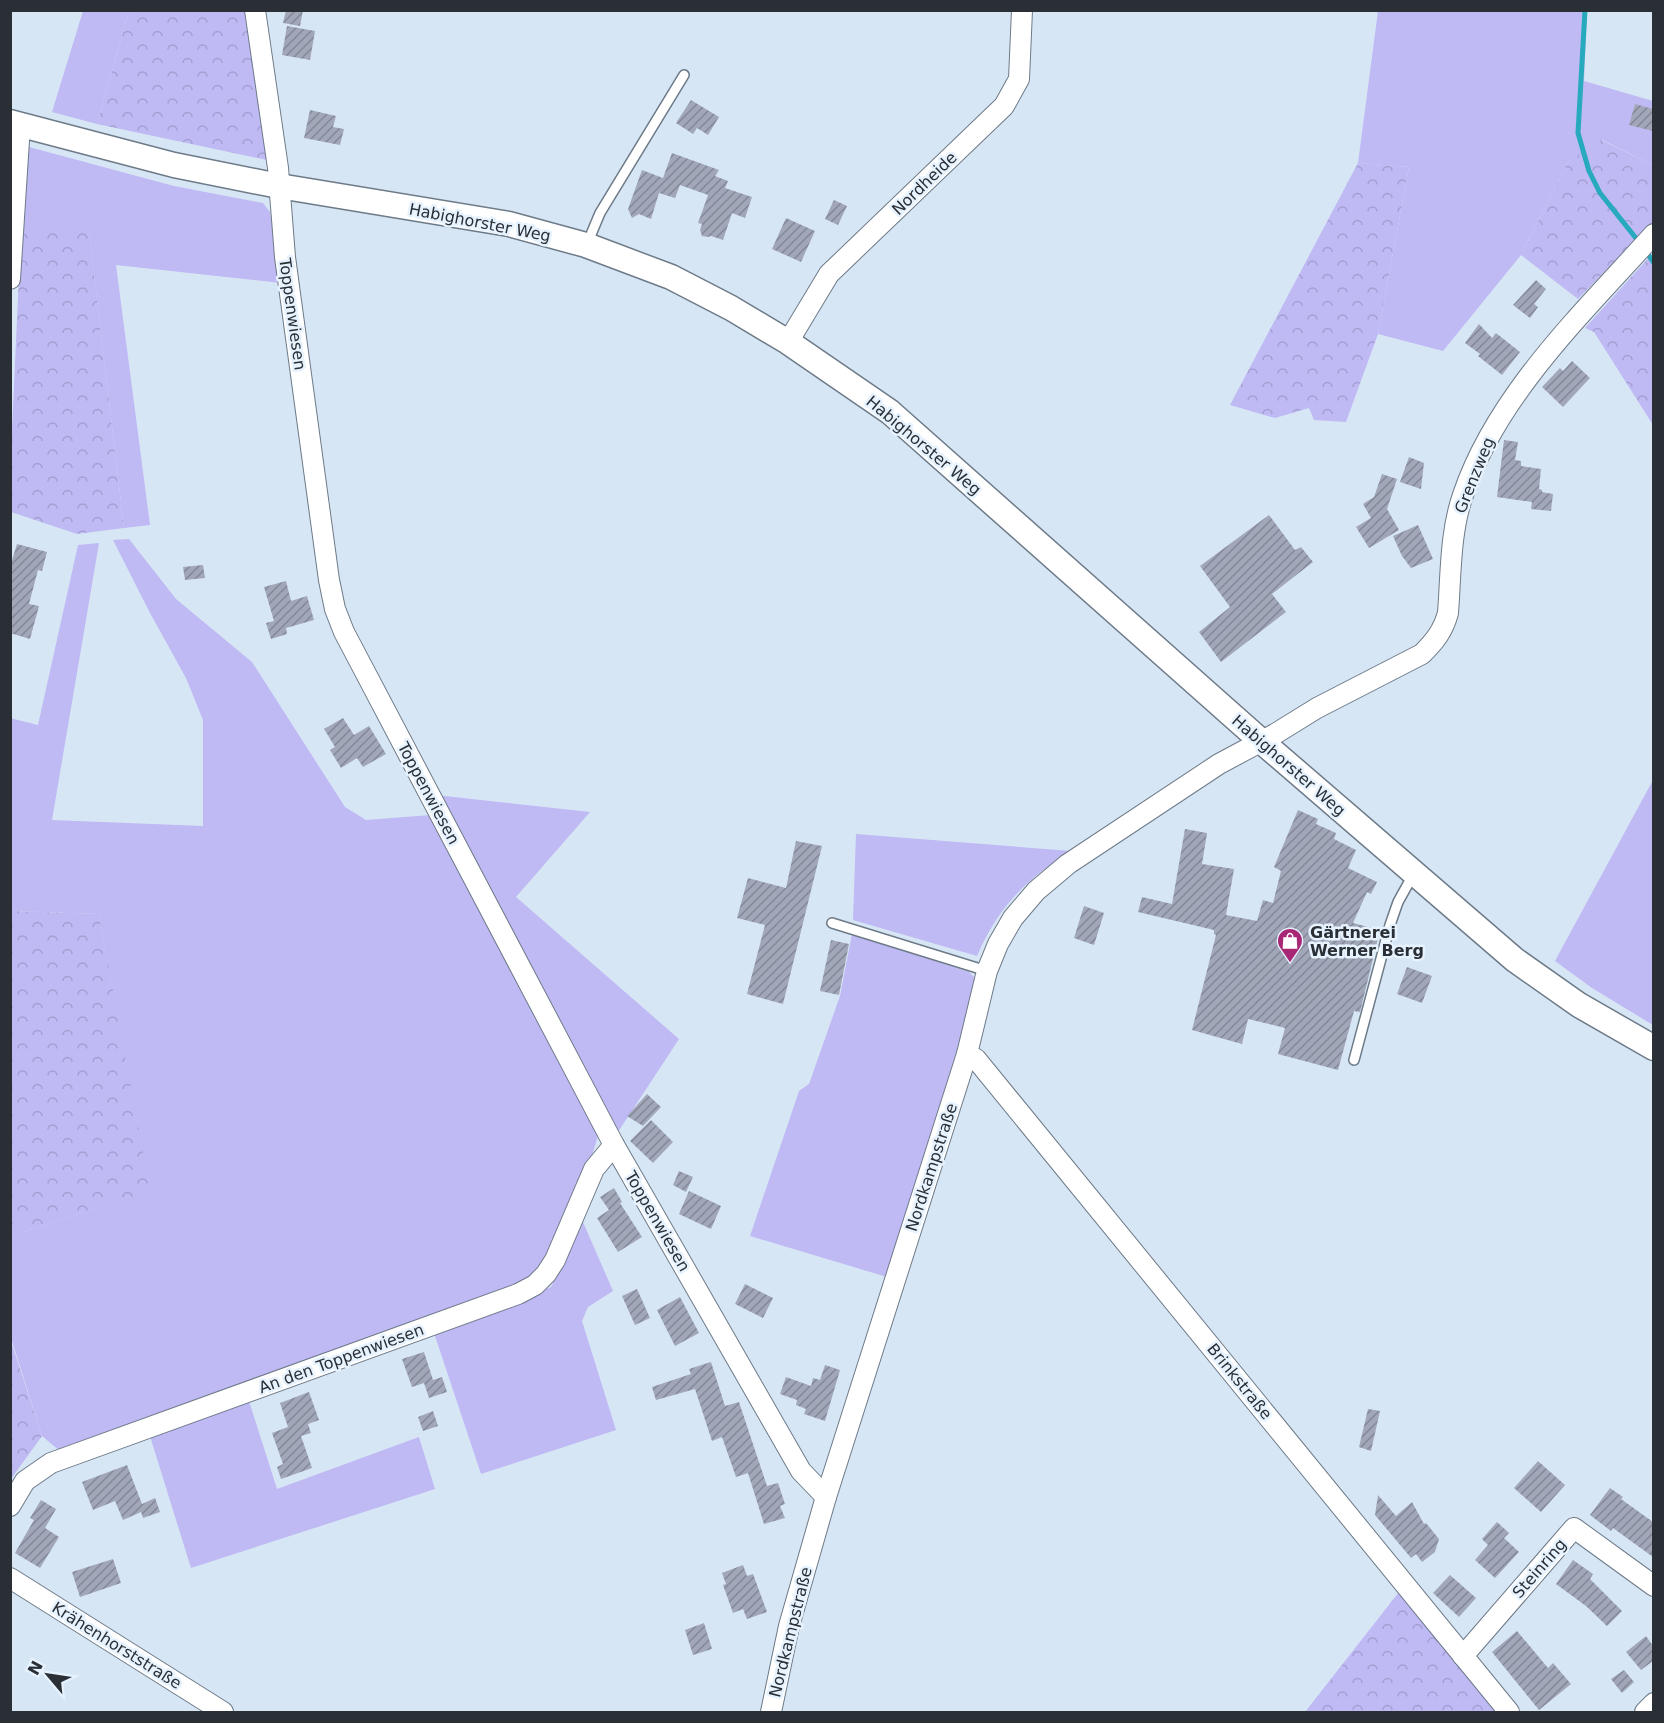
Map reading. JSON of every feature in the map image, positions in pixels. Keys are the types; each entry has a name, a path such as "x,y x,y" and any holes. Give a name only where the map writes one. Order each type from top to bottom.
{"street":[{"name":"Toppenwiesen","path":"255,10 279,186 285,257 329,580 335,609 344,632 614,1145 801,1471 826,1497"},
{"name":"Nordheide","path":"788,342 830,274 1004,106 1018,79 1022,10"},
{"name":"Habighorster Weg","path":"17,122 174,165 279,186 509,224 586,245 671,277 731,308 788,342 890,412 1261,741 1515,960 1579,1005 1653,1048"},
{"path":"10,279 17,122"},
{"name":"Grenzweg","path":"1261,741 1317,708 1422,654 1436,640 1444,627 1448,613 1455,524 1462,495 1479,455 1494,427 1540,362 1653,234"},
{"name":"Nordkampstraße","path":"771,1713 789,1626 826,1497 967,1054 987,971 998,944 1013,918 1036,891 1077,858 1219,764 1261,741"},
{"name":"Brinkstraße","path":"967,1054 976,1059 1509,1713"},
{"name":"An den Toppenwiesen","path":"10,1506 25,1481 51,1462 518,1294 535,1285 555,1260 594,1170 614,1145"},
{"name":"Steinring","path":"1463,1656 1574,1528 1653,1586"},
{"name":"Krähenhorststraße","path":"10,1578 223,1713"},
{"path":"1645,1713 1653,1703"}],"lane":[{"path":"586,245 600,213 684,75"},
{"path":"1354,1060 1390,925 1398,902 1414,873"},
{"path":"832,923 987,971"}],"green space":[{"path":"83,11 129,11 97,124 52,112"},
{"path":"129,11 248,11 267,160 97,124"},
{"path":"1378,11 1587,11 1584,81 1653,101 1653,165 1602,140 1568,162 1521,255 1443,351 1378,334 1409,167 1358,163"},
{"path":"1601,140 1653,165 1653,222 1578,299 1521,255 1568,162"},
{"path":"29,147 174,186 263,203 270,212 281,283 116,265 150,525 124,528 89,232 21,231"},
{"path":"1358,163 1409,167 1378,334 1346,422 1314,420 1309,408 1275,418 1230,405"},
{"path":"21,231 89,231 124,528 77,534 11,512 11,451"},
{"path":"1653,253 1653,425 1594,332 1585,328"},
{"path":"129,539 176,599 252,662 345,807 366,820 431,815 598,1135 580,1188 561,1233 542,1268 533,1277 504,1291 60,1451 42,1436 11,1338 11,1236 149,1191 99,914 11,911 10,718 38,725 78,545 99,543 52,820 203,826 203,720 186,678 113,540"},
{"path":"1653,780 1653,1025 1592,988 1555,961"},
{"path":"436,795 590,812 516,897 679,1039 618,1132"},
{"path":"856,834 1071,851 1040,872 1015,896 994,923 977,956 853,920"},
{"path":"11,911 99,914 150,1191 11,1236"},
{"path":"852,934 969,972 978,981 887,1277 750,1236 799,1091 809,1084 840,996"},
{"path":"583,1222 613,1291 588,1307 582,1321 616,1430 481,1474 434,1333 551,1287"},
{"path":"10,1338 42,1436 11,1479 10,1479"},
{"path":"249,1401 277,1489 419,1437 435,1489 191,1568 149,1433"},
{"path":"1399,1592 1498,1712 1305,1712"}],"building":[{"path":"286,10 303,10 300,26 283,23"},
{"path":"287,26 315,31 310,60 282,55"},
{"path":"691,100 719,117 708,135 697,128 693,134 676,123"},
{"path":"1635,104 1653,109 1653,131 1629,125"},
{"path":"310,110 336,116 333,127 344,129 340,145 304,138"},
{"path":"672,153 719,170 715,176 728,181 725,188 752,197 745,218 732,213 723,240 702,236 700,230 702,224 698,223 708,195 680,185 675,198 659,193 651,219 639,214 632,218 628,209 642,170 663,178"},
{"path":"834,200 847,206 838,225 825,219"},
{"path":"786,218 815,231 801,262 772,249"},
{"path":"1536,280 1546,289 1534,304 1538,307 1530,318 1513,305"},
{"path":"1479,324 1492,338 1496,333 1520,352 1502,375 1465,343"},
{"path":"1572,361 1590,378 1563,407 1542,387 1560,368 1563,371"},
{"path":"1504,440 1518,442 1515,460 1521,461 1521,466 1541,469 1539,489 1542,492 1553,494 1551,511 1531,509 1532,502 1497,497"},
{"path":"1409,457 1424,463 1421,489 1400,482"},
{"path":"1382,474 1397,479 1387,509 1399,530 1369,548 1356,527 1371,518 1363,504 1374,497"},
{"path":"1269,515 1295,550 1301,547 1313,562 1272,594 1286,612 1221,662 1199,632 1230,607 1200,566"},
{"path":"1418,525 1433,559 1411,568 1402,556 1393,536"},
{"path":"17,544 47,552 42,571 38,570 29,604 39,606 30,639 10,633 10,567"},
{"path":"203,565 205,578 185,580 183,567"},
{"path":"286,581 291,601 307,596 314,620 286,628 287,634 271,639 266,623 274,621 264,587"},
{"path":"343,718 354,735 369,726 386,754 363,767 357,758 341,768 330,750 335,747 324,729"},
{"path":"1298,810 1318,819 1316,824 1336,833 1334,839 1356,850 1348,868 1377,882 1371,894 1367,892 1353,923 1380,930 1360,1012 1354,1011 1338,1070 1278,1054 1285,1028 1248,1019 1242,1044 1192,1030 1216,935 1214,930 1138,912 1142,897 1172,904 1185,829 1207,833 1202,864 1234,869 1226,915 1257,921 1263,900 1273,903 1281,871 1274,867"},
{"path":"796,841 822,846 783,1004 747,994 765,925 737,918 748,878 786,888"},
{"path":"1084,906 1104,913 1094,945 1074,938"},
{"path":"831,940 849,944 839,995 820,991"},
{"path":"1407,967 1432,976 1422,1003 1397,994"},
{"path":"647,1094 661,1107 643,1126 627,1116"},
{"path":"651,1120 673,1142 653,1163 630,1141"},
{"path":"679,1171 693,1177 686,1192 673,1185"},
{"path":"614,1188 622,1202 620,1203 642,1237 618,1252 597,1218 609,1210 600,1197"},
{"path":"689,1191 721,1206 711,1229 679,1214"},
{"path":"745,1284 773,1298 763,1318 735,1304"},
{"path":"637,1289 650,1318 635,1325 622,1296"},
{"path":"680,1297 699,1333 675,1346 657,1310"},
{"path":"424,1352 433,1380 442,1377 447,1392 429,1398 424,1383 412,1387 402,1359"},
{"path":"711,1362 725,1406 739,1402 767,1486 778,1483 785,1504 780,1506 785,1518 764,1524 748,1473 736,1477 722,1437 712,1441 695,1389 656,1400 652,1387 691,1374 689,1369"},
{"path":"825,1365 840,1370 825,1421 804,1414 806,1409 796,1405 797,1400 780,1394 786,1377 811,1386 813,1378 820,1380"},
{"path":"309,1392 319,1420 308,1424 311,1433 301,1436 312,1468 281,1479 277,1467 283,1464 272,1433 288,1427 280,1403"},
{"path":"1368,1409 1380,1411 1371,1451 1359,1447"},
{"path":"433,1411 438,1426 423,1431 418,1417"},
{"path":"1538,1461 1565,1485 1541,1512 1514,1488"},
{"path":"127,1465 142,1504 155,1498 160,1512 143,1518 141,1512 123,1520 115,1501 93,1510 82,1482"},
{"path":"1610,1488 1623,1497 1621,1499 1653,1522 1653,1557 1613,1528 1611,1531 1590,1515"},
{"path":"1378,1495 1396,1516 1412,1502 1424,1524 1426,1523 1439,1539 1435,1552 1422,1562 1416,1554 1411,1558 1375,1515"},
{"path":"41,1500 56,1509 45,1528 59,1537 40,1568 15,1553 34,1520 30,1518"},
{"path":"1497,1522 1509,1533 1504,1538 1519,1552 1495,1578 1475,1560 1488,1545 1482,1539"},
{"path":"113,1559 121,1583 80,1597 72,1572"},
{"path":"1573,1560 1593,1574 1590,1579 1622,1611 1607,1626 1586,1606 1556,1584"},
{"path":"743,1565 747,1576 753,1574 767,1612 747,1619 743,1609 733,1613 723,1585 726,1584 722,1573"},
{"path":"1450,1575 1476,1598 1459,1617 1433,1593"},
{"path":"704,1623 712,1649 693,1655 685,1630"},
{"path":"1517,1631 1548,1668 1553,1663 1571,1684 1539,1710 1492,1652"},
{"path":"1646,1636 1653,1646 1653,1661 1641,1670 1626,1652"},
{"path":"1624,1670 1634,1682 1622,1693 1611,1679"}],"waterway":[{"path":"1585,10 1578,133 1589,171 1600,193 1639,242"},
{"path":"1645,250 1654,263"}],"place":[{"name":"Gärtnerei Werner Berg","path":"1290,964"}]}
